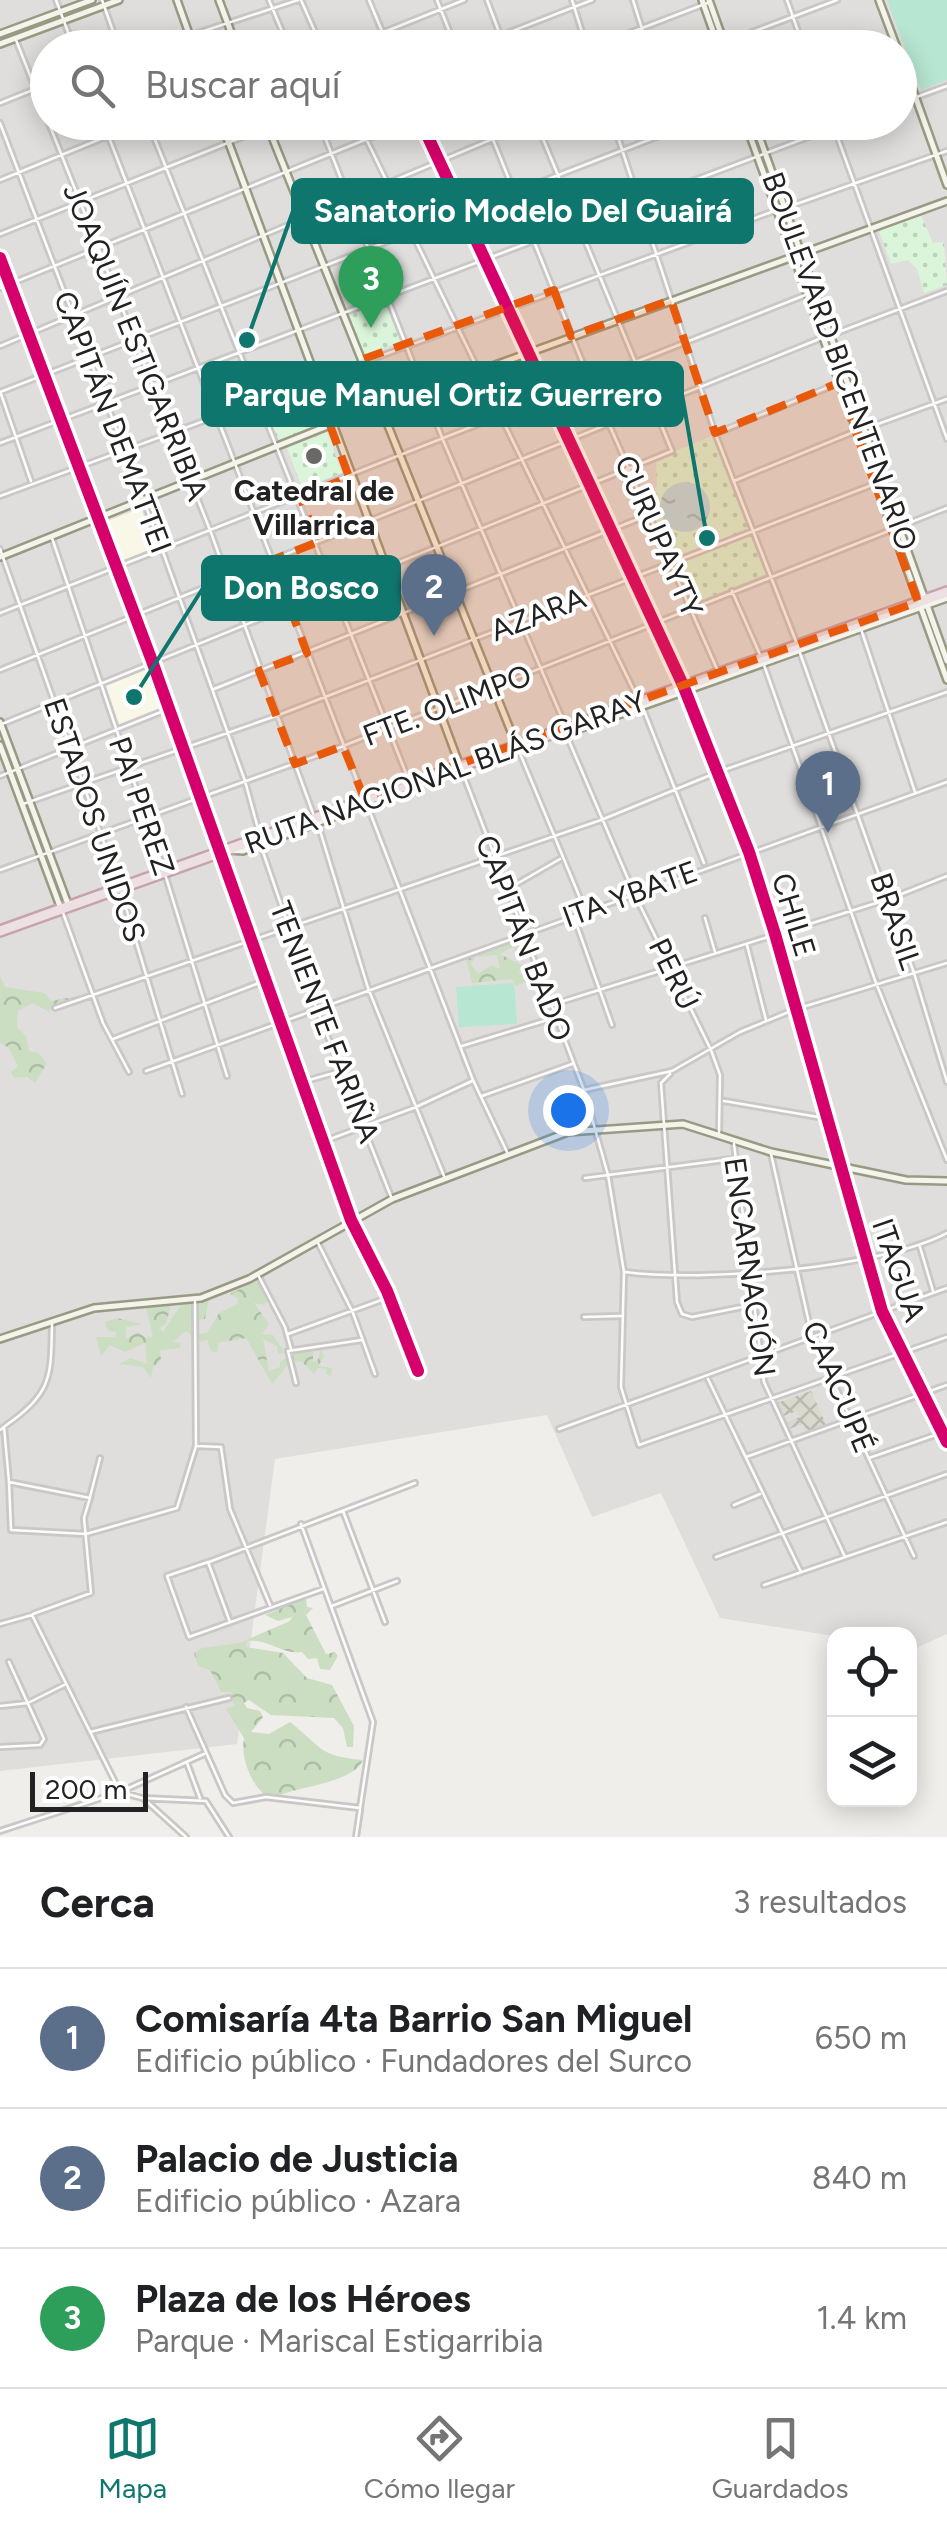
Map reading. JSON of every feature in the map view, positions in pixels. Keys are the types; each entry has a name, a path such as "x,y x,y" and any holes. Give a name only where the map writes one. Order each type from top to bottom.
{"highway":[{"name":"RUTA NACIONAL BLÁS GARAY","path":"0,931 260,841 410,782 641,705 718,673 947,595"}],"main road":[{"path":"0,34 92,0"},
{"path":"37,30 120,0"},
{"path":"176,0 188,30"},
{"path":"219,0 231,30"},
{"path":"879,0 889,30"},
{"path":"706,2 716,30"},
{"path":"0,44 30,32"},
{"path":"917,100 947,186"},
{"path":"227,140 460,767 365,801"},
{"path":"273,140 339,314 517,747"},
{"name":"BOULEVARD BICENTENARIO","path":"753,140 800,253 822,338 890,528 924,603"},
{"name":"BOULEVARD BICENTENARIO","path":"757,140 760,154"},
{"path":"1,554 424,390 947,202"},
{"name":"BOULEVARD BICENTENARIO","path":"781,209 792,255 830,335 924,603"},
{"path":"798,647 924,603"},
{"path":"924,603 947,661"},
{"path":"924,603 947,680"},
{"path":"684,688 762,660"},
{"path":"0,723 65,908"},
{"path":"0,745 14,770"},
{"path":"0,1340 94,1308 195,1300 258,1274 392,1198 550,1136 663,1123 718,1134 771,1152 906,1180 947,1181"}],"street":[{"path":"56,0 68,30"},
{"path":"270,0 282,30"},
{"path":"206,30 299,0 313,30"},
{"path":"369,0 382,30"},
{"path":"437,0 449,30"},
{"path":"385,30 464,0"},
{"path":"487,0 499,30"},
{"path":"572,0 582,30"},
{"path":"516,30 592,0"},
{"path":"633,0 642,29 706,2"},
{"path":"787,0 798,30"},
{"path":"760,30 836,0"},
{"path":"103,3 113,30"},
{"name":"JOAQUÍN ESTIGARRIBIA","path":"15,38 30,79"},
{"path":"917,97 947,86"},
{"path":"0,103 30,92"},
{"name":"CAPITÁN DEMATTEI","path":"0,122 180,598 245,781 260,841"},
{"name":"JOAQUÍN ESTIGARRIBIA","path":"55,140 210,530 316,820 368,988 444,1176"},
{"path":"0,180 98,140"},
{"path":"110,140 323,698 460,1046 507,1153"},
{"path":"153,140 280,446 410,782"},
{"path":"0,234 234,140"},
{"name":"PERÚ","path":"326,140 443,440 602,820 711,1050 720,1076 718,1134"},
{"path":"0,288 372,140"},
{"name":"CHILE","path":"429,140 684,688 718,772 775,934 838,1166"},
{"path":"0,346 491,140"},
{"name":"CURUPAYTY","path":"493,140 571,336 718,673"},
{"path":"0,723 545,506 672,450 543,140"},
{"name":"BRASIL","path":"618,140 715,434 859,815 947,1082"},
{"path":"32,484 0,392 648,140"},
{"path":"0,443 437,280 795,140"},
{"path":"839,140 947,439"},
{"path":"368,142 641,705 705,866"},
{"path":"0,496 358,361 947,151"},
{"path":"0,258 63,419 200,798 224,851 278,1021 351,1220 418,1371"},
{"path":"0,670 947,291"},
{"path":"0,613 811,293"},
{"path":"715,434 846,380"},
{"path":"732,482 947,400"},
{"name":"AZARA","path":"26,803 276,716 883,481"},
{"name":"FTE. OLIMPO","path":"0,870 343,746 947,508"},
{"path":"213,690 650,514"},
{"name":"PAI PEREZ","path":"51,536 166,874 227,1076"},
{"name":"ESTADOS UNIDOS","path":"1,554 120,888 182,1094"},
{"path":"732,590 762,660 876,982 947,1160"},
{"path":"861,628 891,709 916,794"},
{"path":"54,1008 602,820 718,772 947,692"},
{"path":"0,776 169,709"},
{"path":"517,747 585,911"},
{"name":"CAPITÁN BADO","path":"460,767 584,1090 608,1175 624,1272 623,1406"},
{"name":"ITA YBATE","path":"146,1071 522,932 947,782"},
{"name":"TENIENTE FARIÑA","path":"260,841 316,1007 392,1198"},
{"path":"506,891 561,858"},
{"path":"550,1006 889,899 947,876"},
{"path":"65,908 65,921 93,994 129,1072"},
{"path":"573,915 612,1025"},
{"path":"705,918 716,953"},
{"path":"747,943 766,1021"},
{"path":"584,1090 672,1071 796,1009 947,963"},
{"path":"111,1040 161,1024 265,980"},
{"path":"460,1046 554,1018"},
{"path":"481,1096 572,1064"},
{"path":"300,1083 340,1071"},
{"path":"661,1083 672,1071"},
{"path":"656,1074 661,1083 675,1278 682,1314 692,1317 754,1304"},
{"path":"322,1142 416,1108 474,1080"},
{"path":"722,1101 826,1118"},
{"name":"ENCARNACIÓN","path":"734,1139 760,1358 770,1400 845,1558"},
{"name":"CAACUPÉ","path":"771,1152 812,1336 914,1556"},
{"path":"585,1178 734,1159"},
{"name":"ITAGUA","path":"838,1166 882,1311 947,1442"},
{"path":"624,1272 675,1278 749,1272 920,1248 947,1233"},
{"path":"316,1240 354,1313 375,1374"},
{"path":"920,1248 933,1293"},
{"path":"258,1274 288,1334 291,1351"},
{"path":"560,1430 947,1288"},
{"path":"288,1334 354,1313 388,1297"},
{"path":"52,1321 48,1384 42,1397 2,1429 11,1530 86,1534 177,1508 196,1446 195,1300"},
{"path":"584,1318 621,1316"},
{"path":"623,1406 639,1445 947,1337"},
{"path":"296,1383 288,1351 363,1340"},
{"path":"707,1378 802,1572"},
{"path":"746,1457 947,1385"},
{"path":"868,1458 945,1432"},
{"path":"196,1446 221,1446 230,1510 270,1606"},
{"path":"84,1506 90,1498 100,1458"},
{"path":"716,1557 947,1474"},
{"path":"9,1482 90,1498"},
{"path":"324,1588 190,1637 168,1576 415,1483"},
{"path":"734,1504 762,1494"},
{"path":"0,1624 91,1593 84,1506 79,1496"},
{"path":"342,1510 385,1622"},
{"path":"764,1584 947,1522"},
{"path":"301,1524 372,1722 356,1837"},
{"path":"208,1562 230,1622"},
{"path":"330,1606 397,1581"},
{"path":"32,1615 120,1792 142,1798 201,1800 213,1807 229,1837"},
{"path":"0,1747 43,1742 9,1662"},
{"path":"0,1706 28,1703 65,1684"},
{"path":"88,1732 229,1698"},
{"path":"186,1707 225,1795 233,1803 266,1798 360,1808"},
{"path":"0,1831 120,1792 206,1753"},
{"path":"186,1762 201,1800"},
{"path":"142,1798 186,1837"}],"highlighted area":[{"path":"554,290 571,336 671,300 715,433 838,383 918,602 364,798 343,746 295,764 259,671 307,653 272,560 318,542 300,497 349,477 330,425 377,408 358,361"}],"shaded area":[{"path":"0,0 947,0 947,1634 917,1648 917,1627 827,1627 827,1635 720,1618 661,1493 592,1517 547,1415 275,1459 237,1744 0,1771"},
{"path":"141,508 157,550 118,566 102,523"},
{"path":"149,666 166,709 119,728 101,685"},
{"path":"811,1391 826,1424 806,1431 803,1424 786,1430 783,1424 800,1417 797,1411 780,1417 774,1404"}],"green space":[{"path":"887,0 947,0 947,80 921,90 917,79 917,30 898,30"},
{"path":"921,215 933,243 944,242 947,285 924,293 917,269 908,260 891,264 879,231"},
{"path":"384,299 401,341 359,358 341,314"},
{"path":"313,380 329,424 280,444 261,399"},
{"path":"327,432 342,473 302,488 287,448"},
{"path":"714,435 766,574 692,604 646,502 657,486 656,459"},
{"path":"516,934 522,936 528,952 517,954 514,946 500,954 525,967 518,973 527,975 527,981 516,986 512,979 472,983 466,958 476,956 471,964 478,974 491,965 500,969 497,955 478,957 483,949 506,944"},
{"path":"0,976 5,987 45,993 51,1001 83,995 52,1006 49,1012 33,1003 18,1011 17,1027 26,1036 29,1051 38,1053 47,1063 35,1083 27,1077 14,1078 11,1072 18,1066 9,1048 0,1043"},
{"path":"514,983 517,1024 459,1027 456,987"},
{"path":"256,1281 270,1295 265,1305 254,1303 269,1324 262,1334 273,1335 285,1353 278,1354 277,1346 263,1339 269,1371 280,1367 280,1362 296,1352 313,1352 313,1361 317,1362 321,1349 324,1357 318,1366 332,1368 331,1376 326,1374 327,1369 318,1368 314,1374 302,1362 291,1361 272,1384 246,1338 218,1343 217,1353 211,1351 207,1339 201,1342 186,1331 173,1342 181,1343 180,1348 160,1350 161,1360 153,1367 151,1378 143,1367 120,1364 130,1358 147,1364 145,1343 125,1352 110,1345 101,1356 96,1337 114,1337 117,1332 108,1331 105,1322 117,1318 143,1324 126,1327 126,1339 138,1332 146,1338 153,1337 146,1307 171,1306 166,1323 160,1328 163,1332 182,1303 200,1304 209,1299 205,1319 194,1320 191,1325 199,1334 207,1333 219,1313 237,1304 238,1298 230,1294"},
{"path":"306,1598 307,1607 313,1608 306,1615 326,1654 335,1652 338,1656 330,1670 320,1669 317,1658 308,1659 302,1652 254,1641 247,1641 246,1647 283,1653 307,1678 332,1685 354,1726 353,1747 347,1747 343,1728 334,1718 271,1715 249,1700 244,1703 247,1708 260,1711 263,1717 251,1732 269,1734 290,1722 330,1753 363,1760 348,1774 271,1799 258,1788 249,1772 244,1738 226,1709 234,1706 231,1692 221,1692 210,1670 198,1666 194,1653 202,1648 239,1643 290,1621 292,1617 278,1621 265,1615"}],"water":[{"path":"685,482 703,489 710,507 703,525 685,532 667,525 660,507 667,489"}],"cycle path":[{"path":"429,140 683,685 749,852 882,1311 947,1442"},
{"path":"0,258 152,661 351,1220 387,1291 418,1371"}],"place":[{"name":"Plaza de los Héroes","path":"371,328"},
{"name":"Sanatorio Modelo Del Guairá","path":"247,340"},
{"name":"Catedral de Villarrica","path":"314,456"},
{"name":"Parque Manuel Ortiz Guerrero","path":"707,538"},
{"name":"Palacio de Justicia","path":"434,636"},
{"name":"Don Bosco","path":"134,697"},
{"name":"Comisaría 4ta Barrio San Miguel","path":"828,833"}]}
